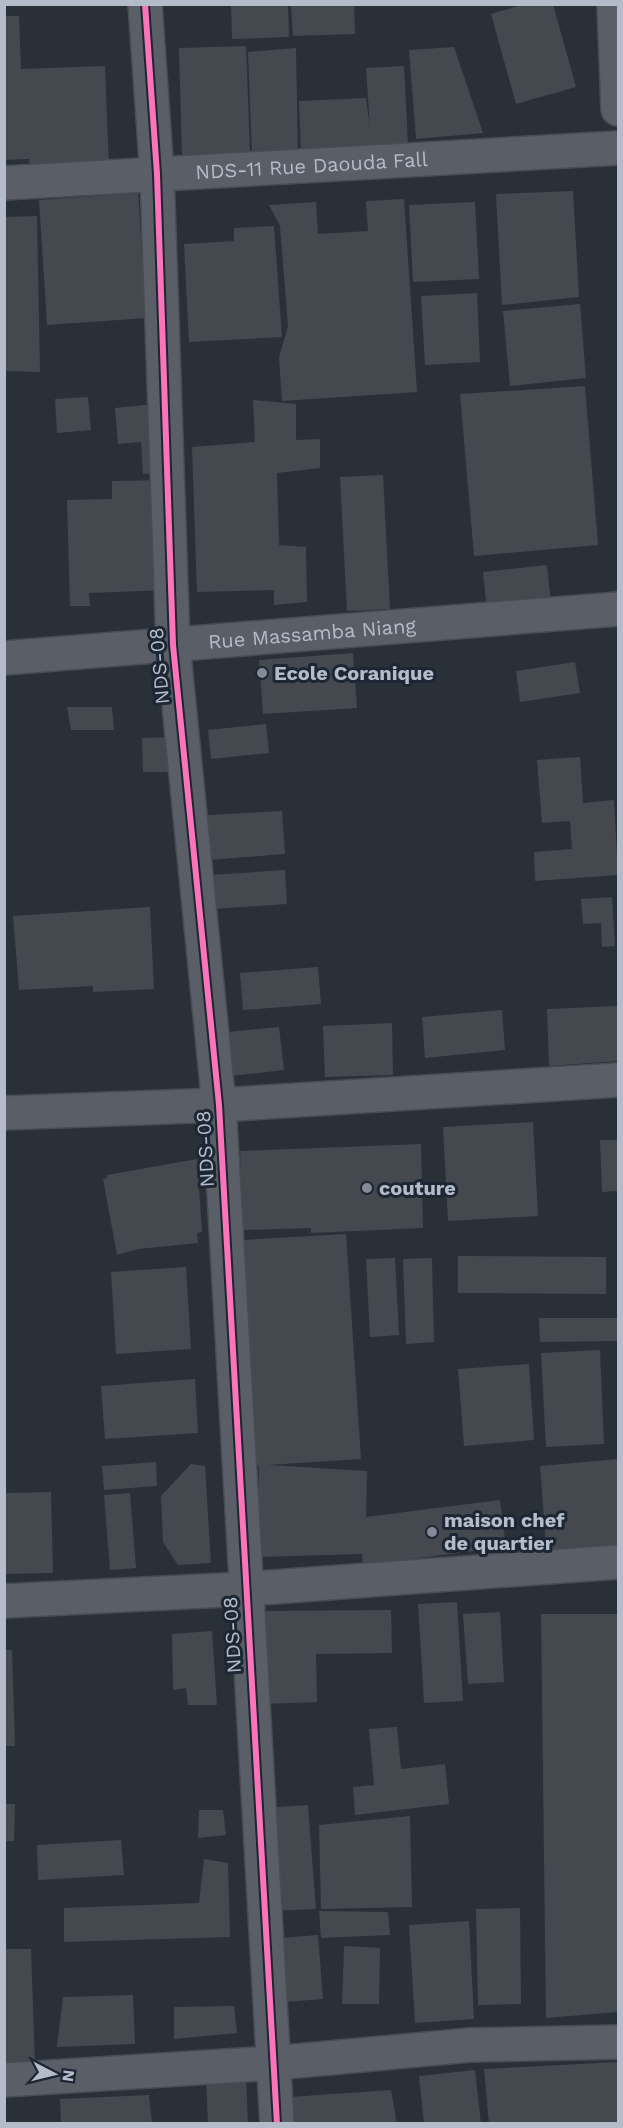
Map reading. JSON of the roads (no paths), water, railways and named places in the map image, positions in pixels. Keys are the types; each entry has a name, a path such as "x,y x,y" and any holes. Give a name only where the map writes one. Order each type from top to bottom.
{"street":[{"name":"NDS-08","path":"145,4 157,174 173,645 219,1105 277,2124"},
{"path":"614,4 618,109"},
{"name":"NDS-11 Rue Daouda Fall","path":"4,183 618,148"},
{"name":"Rue Massamba Niang","path":"4,658 618,609"},
{"path":"4,1113 219,1105 618,1080"},
{"path":"4,1600 245,1589 618,1563"},
{"path":"4,2080 274,2063 470,2045 618,2042"}],"place":[{"name":"Ecole Coranique","path":"262,673"},
{"name":"couture","path":"367,1188"},
{"name":"maison chef de quartier","path":"432,1532"}]}
